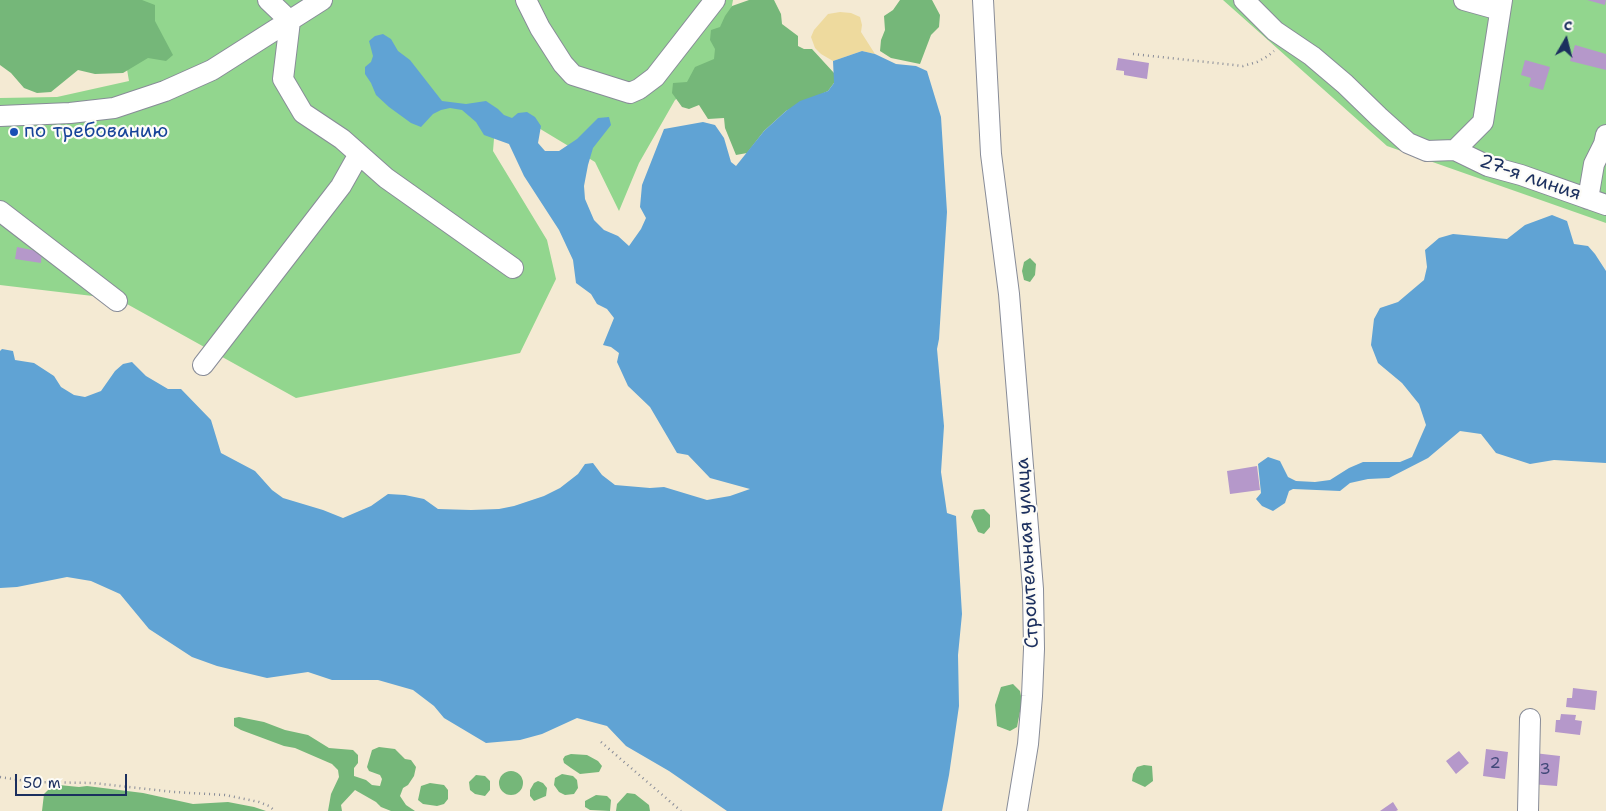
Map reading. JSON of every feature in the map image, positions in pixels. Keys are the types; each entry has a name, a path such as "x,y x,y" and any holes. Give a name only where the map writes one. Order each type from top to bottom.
{"street":[{"path":"268,0 290,20"},
{"path":"0,116 70,113 114,108 165,91 212,70 322,0"},
{"path":"526,0 540,28 572,75 630,93 640,89 655,77 715,0"},
{"name":"Строительная улица","path":"983,0 991,154 1009,294 1031,546 1034,641 1028,744 1018,811"},
{"path":"1244,0 1275,31 1312,56 1345,84 1378,117 1408,143 1427,151 1455,150 1483,122 1501,5 1464,0"},
{"path":"290,20 283,79 303,113 342,139 386,178 513,268"},
{"path":"1597,202 1594,164 1604,144 1606,135"},
{"name":"27-я линия","path":"1455,150 1488,166 1597,202"},
{"path":"203,365 341,186 358,154"},
{"path":"0,211 116,301"},
{"path":"1528,811 1530,719"}],"path":[{"path":"1133,54 1243,66 1268,56 1288,40"},
{"path":"601,742 681,811"},
{"path":"0,777 34,782 93,783 224,795 258,802 269,806 275,811"}],"green space":[{"path":"0,0 142,0 155,5 155,21 173,55 166,61 148,58 123,73 95,74 78,70 51,92 37,93 24,88 11,73 0,65"},
{"path":"115,0 733,0 729,21 729,60 675,100 639,163 619,211 595,162 537,127 496,114 493,151 547,240 556,279 520,353 296,398 118,299 0,285 0,98 57,97 129,81"},
{"path":"749,0 774,0 781,14 782,24 798,36 798,46 804,49 812,49 834,73 834,83 828,91 786,111 764,131 747,153 736,155 725,128 724,118 708,119 699,105 689,109 682,107 672,93 673,83 687,82 695,67 714,59 715,49 710,40 711,30 720,27 732,6"},
{"path":"900,0 932,0 940,15 939,27 931,35 920,64 891,58 880,51 881,40 885,30 884,16 893,10"},
{"path":"1223,0 1606,0 1606,223 1387,146"},
{"path":"1030,258 1036,264 1035,275 1030,282 1024,280 1022,271 1024,262"},
{"path":"984,509 990,515 990,527 984,534 978,532 971,517 974,510"},
{"path":"1013,684 1020,691 1022,701 1017,727 1010,731 997,726 995,705 1001,687"},
{"path":"239,717 308,735 329,748 353,750 358,755 354,776 366,780 372,785 380,786 382,779 380,775 369,771 367,767 372,750 379,747 395,749 405,759 411,760 416,767 414,776 408,785 403,788 400,796 406,805 415,811 391,811 381,807 355,790 341,805 342,811 328,811 331,794 339,777 338,770 332,764 295,748 284,746 241,730 234,726 234,718"},
{"path":"571,754 587,755 598,761 602,766 599,772 580,774 564,763 563,759 565,756"},
{"path":"1144,765 1152,766 1153,781 1145,787 1132,781 1137,767"},
{"path":"511,771 519,775 523,783 519,791 511,795 503,791 499,783 503,775"},
{"path":"562,774 573,776 577,780 578,788 574,794 565,795 559,792 554,785 555,778"},
{"path":"476,775 485,776 490,781 490,790 485,796 475,794 470,790 469,782"},
{"path":"538,781 547,788 546,796 534,801 530,796 530,790 534,783"},
{"path":"430,783 444,785 448,790 448,799 444,804 437,806 423,804 418,800 421,786"},
{"path":"59,785 87,786 143,793 193,804 228,802 266,811 42,811 44,794 50,788"},
{"path":"627,793 635,794 649,805 650,811 616,811 617,804"},
{"path":"596,795 607,796 611,800 610,811 590,810 585,807 585,801"}],"sand":[{"path":"851,13 860,17 861,32 875,54 862,51 833,61 815,48 811,37 814,30 828,14"}],"water":[{"path":"383,34 391,39 398,51 410,60 442,101 466,104 486,101 504,115 512,118 518,113 527,112 535,117 541,126 538,143 545,151 559,151 577,139 598,118 609,117 611,125 593,148 588,165 584,186 585,199 594,220 604,230 618,236 629,246 646,218 640,207 642,185 664,129 703,122 715,125 724,138 731,162 736,166 764,131 786,111 800,101 828,91 834,83 833,61 862,51 875,54 896,64 916,66 927,71 941,117 947,212 937,349 944,426 941,472 947,513 956,516 962,614 958,655 959,706 942,811 727,811 669,771 626,746 607,726 577,718 542,734 520,740 486,743 444,718 434,706 413,690 378,680 332,680 308,672 267,678 217,666 192,657 149,629 120,594 91,581 67,577 17,587 0,588 0,351 2,349 13,351 15,360 34,363 54,376 61,387 74,395 85,397 101,391 115,371 123,364 132,362 146,376 168,389 181,389 211,420 221,453 255,471 272,490 283,498 343,518 371,506 388,494 424,499 438,509 499,509 514,506 544,496 560,488 578,474 585,464 593,463 602,475 615,485 650,488 664,487 707,500 730,496 750,489 710,478 688,455 677,453 650,407 628,386 617,362 619,353 611,347 603,345 614,318 607,309 597,304 591,294 576,283 573,260 559,230 524,176 509,144 484,135 476,122 462,110 450,108 441,110 433,114 421,127 411,123 376,95 365,74 365,67 371,62 373,56 369,41 375,36"},
{"path":"1552,215 1567,221 1574,244 1588,246 1606,271 1606,463 1554,460 1530,464 1496,453 1481,434 1460,431 1428,458 1389,478 1368,479 1350,483 1340,491 1293,489 1289,491 1285,503 1273,511 1262,506 1256,499 1261,493 1258,464 1268,457 1280,461 1288,477 1296,481 1315,482 1330,480 1363,462 1400,462 1412,457 1426,425 1419,404 1402,383 1378,363 1371,345 1374,319 1380,308 1398,302 1424,280 1427,267 1425,250 1439,238 1453,234 1507,239 1525,225"}],"building":[{"path":"1587,0 1606,0 1605,5"},
{"path":"1575,45 1606,54 1606,70 1570,61"},
{"path":"1118,58 1149,63 1147,79 1124,75 1124,71 1116,70"},
{"path":"1525,60 1550,67 1543,90 1529,86 1531,78 1521,75"},
{"path":"17,247 42,252 41,263 15,259"},
{"path":"1257,466 1260,490 1230,494 1227,471"},
{"path":"1573,688 1597,691 1595,710 1566,707 1567,698 1572,698"},
{"path":"1561,714 1576,715 1575,720 1582,721 1580,735 1555,732 1556,720 1560,720"},
{"path":"1486,749 1508,752 1505,779 1483,776"},
{"path":"1459,751 1469,763 1456,774 1446,761"},
{"path":"1534,753 1560,756 1557,786 1531,784"},
{"path":"1393,802 1398,810 1380,811"}],"place":[{"name":"по требованию","path":"14,132"}]}
